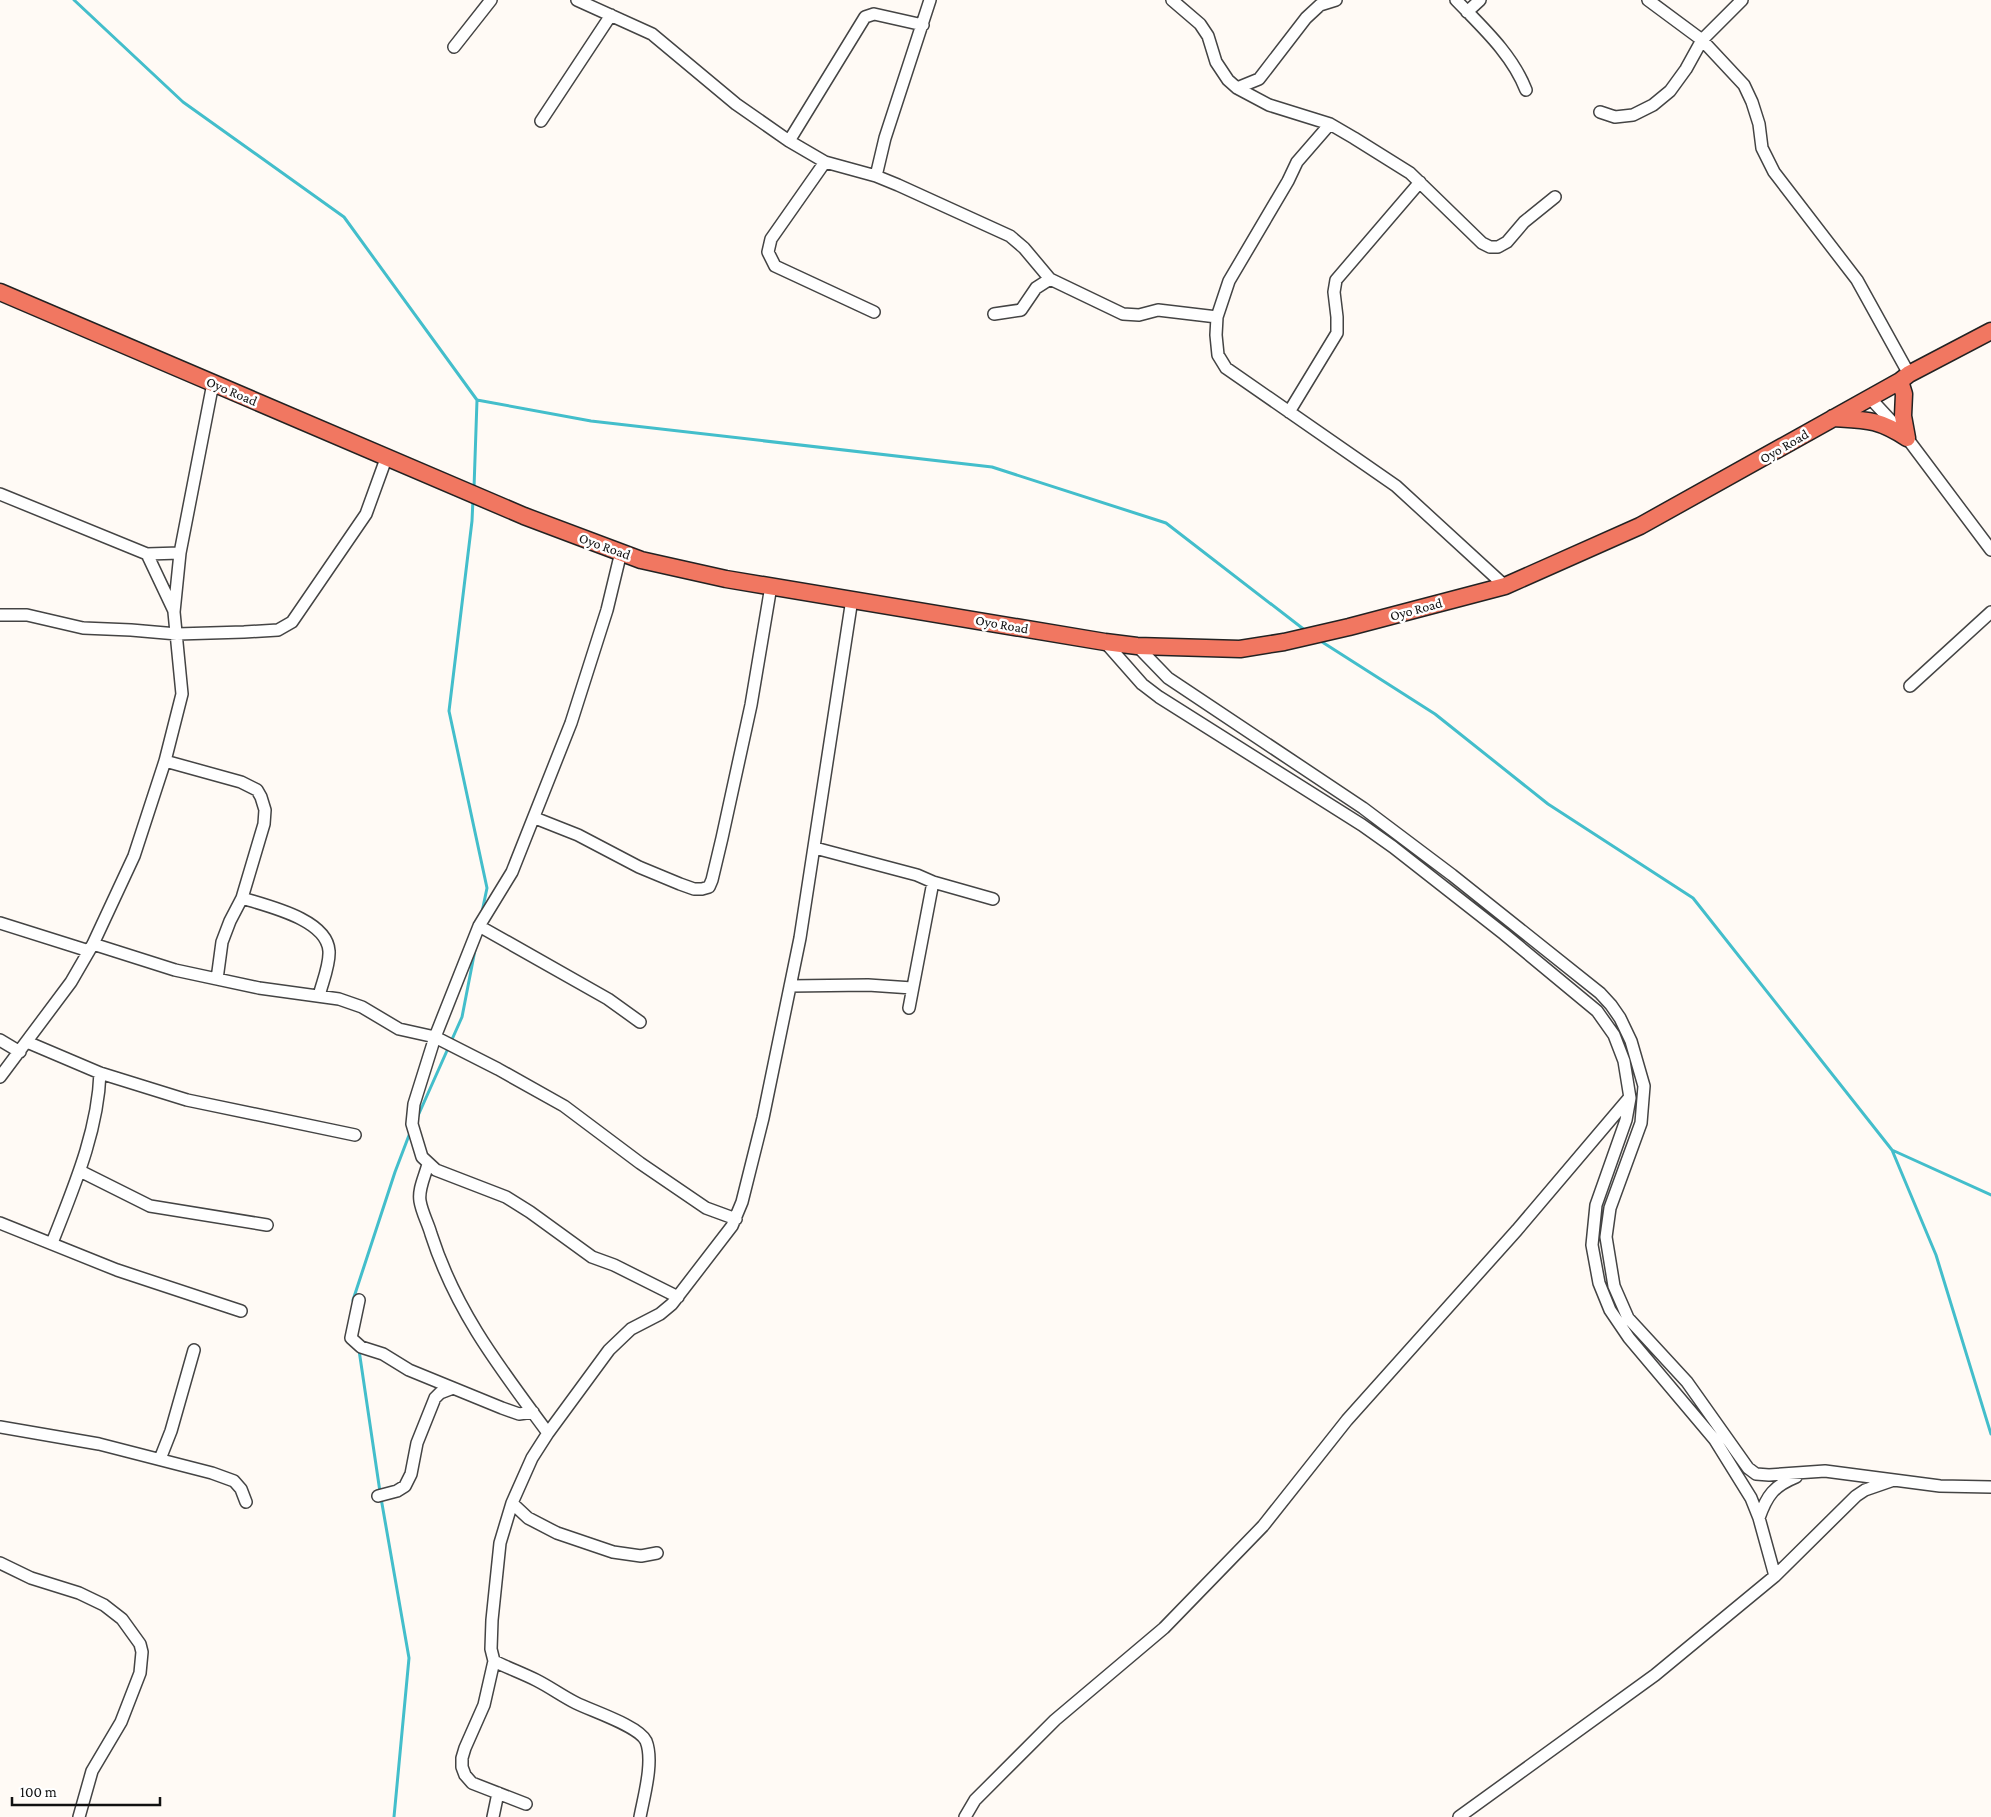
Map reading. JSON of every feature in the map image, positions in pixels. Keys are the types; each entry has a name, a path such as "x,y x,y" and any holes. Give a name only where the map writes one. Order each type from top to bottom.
{"highway":[{"name":"Oyo Road","path":"0,292 524,516 641,560 771,586 852,598 1105,642 1137,646 1240,649 1284,642 1340,629 1505,586 1640,526 1905,377 1991,331"},
{"path":"1905,377 1903,416 1907,438"},
{"path":"1834,418 1872,421 1888,426 1907,438"}],"street":[{"path":"454,47 491,0"},
{"path":"577,0 652,34 736,104 789,141 825,162 876,176 1010,236 1024,248 1050,280 1123,314 1140,315 1158,310 1217,317"},
{"path":"876,176 885,138 930,0"},
{"path":"1172,0 1200,24 1208,36 1216,62 1228,80 1237,88 1269,105 1330,124 1410,173 1482,242 1490,247 1507,242 1524,222 1555,197"},
{"path":"1237,88 1259,79 1306,18 1320,5 1336,0"},
{"path":"1456,0 1502,49 1520,74 1526,90"},
{"path":"1467,12 1480,0"},
{"path":"1648,0 1702,40 1744,85 1760,124 1762,148 1774,172 1857,280 1905,377"},
{"path":"1600,112 1615,117 1633,115 1653,105 1670,91 1686,69 1702,40 1742,0"},
{"path":"789,141 865,17 874,14 923,25"},
{"path":"541,121 610,15"},
{"path":"1330,124 1297,162 1288,181 1229,281 1217,317 1218,355 1226,368 1396,486 1505,586"},
{"path":"825,162 771,239 768,252 775,266 874,312"},
{"path":"1289,412 1337,333 1334,292 1336,280 1420,182"},
{"path":"994,314 1021,310 1036,288 1050,280"},
{"path":"0,1077 71,982 91,948 134,856 165,761 182,694 174,612 180,552 213,383"},
{"path":"1869,397 1907,438 1991,550"},
{"path":"0,615 27,615 83,628 177,634 278,630 292,622 366,514 387,456"},
{"path":"0,494 148,554 180,552"},
{"path":"1980,534 1991,528"},
{"path":"622,552 607,610 571,723 535,818 512,872 479,926 440,1039 414,1104 412,1124 422,1157 436,1170 506,1196 592,1257 614,1265 678,1296"},
{"path":"148,554 174,612"},
{"path":"535,818 578,835 639,866 680,884 694,889 702,889 709,886 716,863 751,705 771,586"},
{"path":"526,1804 472,1783 465,1775 462,1767 465,1748 484,1705 494,1661 491,1649 492,1620 500,1543 512,1503 532,1458 548,1433 609,1350 631,1328 660,1314 678,1296 736,1219 763,1118 800,938 852,598"},
{"path":"1910,686 1991,612"},
{"path":"1105,642 1142,684 1159,697 1362,825 1393,847 1504,934 1597,1011 1614,1035 1624,1061 1630,1098 1626,1120 1596,1205 1592,1245 1599,1282 1610,1310 1629,1338 1715,1440 1751,1498 1759,1518 1775,1576"},
{"path":"1137,646 1168,678 1363,808 1460,881 1600,993 1616,1011 1631,1041 1644,1086 1640,1123 1610,1208 1606,1237 1614,1286 1621,1306 1628,1318 1687,1382 1748,1468 1756,1474 1804,1474 1825,1471 1852,1473 1940,1486 1991,1487"},
{"path":"165,761 241,782 257,790 265,810 264,824 242,898 222,942 217,979"},
{"path":"814,848 918,875 933,882 993,899"},
{"path":"909,1008 933,882"},
{"path":"242,898 301,918 314,927 327,940 329,953 319,996"},
{"path":"0,924 175,970 259,988 339,999 362,1008 399,1029 440,1039 564,1106 640,1163 706,1208 736,1219"},
{"path":"479,926 608,999 640,1022"},
{"path":"790,986 868,985 912,988"},
{"path":"0,1040 20,1052"},
{"path":"27,1042 100,1073 188,1100 355,1135"},
{"path":"52,1243 80,1171 100,1094 100,1073"},
{"path":"965,1817 975,1800 1055,1720 1164,1628 1263,1526 1347,1420 1517,1230 1630,1098 1644,1086"},
{"path":"428,1164 420,1189 420,1200 440,1261 460,1306 497,1365 548,1433"},
{"path":"80,1171 150,1206 267,1225"},
{"path":"0,1223 117,1270 242,1311"},
{"path":"359,1300 351,1338 361,1347 383,1354 409,1370 519,1414 532,1412"},
{"path":"160,1459 171,1430 194,1350"},
{"path":"378,1496 396,1491 405,1486 411,1474 418,1443 435,1398 440,1393 453,1388"},
{"path":"0,1427 99,1444 212,1473 234,1481 241,1488 246,1502"},
{"path":"1852,1473 1856,1496"},
{"path":"1759,1518 1765,1501 1774,1489 1786,1481 1804,1474"},
{"path":"1458,1817 1656,1674 1775,1576 1856,1496 1865,1490 1895,1480"},
{"path":"512,1503 528,1518 557,1532 614,1552 641,1556 657,1553"},
{"path":"0,1563 31,1578 79,1593 104,1605 122,1619 140,1644 142,1652 140,1673 121,1722 92,1771 79,1817"},
{"path":"494,1661 536,1680 576,1703 624,1724 642,1736 646,1742 648,1755 646,1783 640,1817"},
{"path":"492,1817 498,1793"}],"waterway":[{"path":"74,0 183,102 344,217 477,400 591,421 992,467 1166,523 1306,631"},
{"path":"474,488 477,400"},
{"path":"473,499 449,711 487,888 482,912"},
{"path":"1319,640 1435,714 1548,804 1693,898 1892,1150 1936,1255 1991,1434"},
{"path":"417,1118 462,1017 475,950"},
{"path":"354,1304 353,1300 395,1172 411,1130"},
{"path":"1892,1150 1991,1195"},
{"path":"359,1350 380,1492"},
{"path":"381,1498 409,1658 394,1817"}]}
